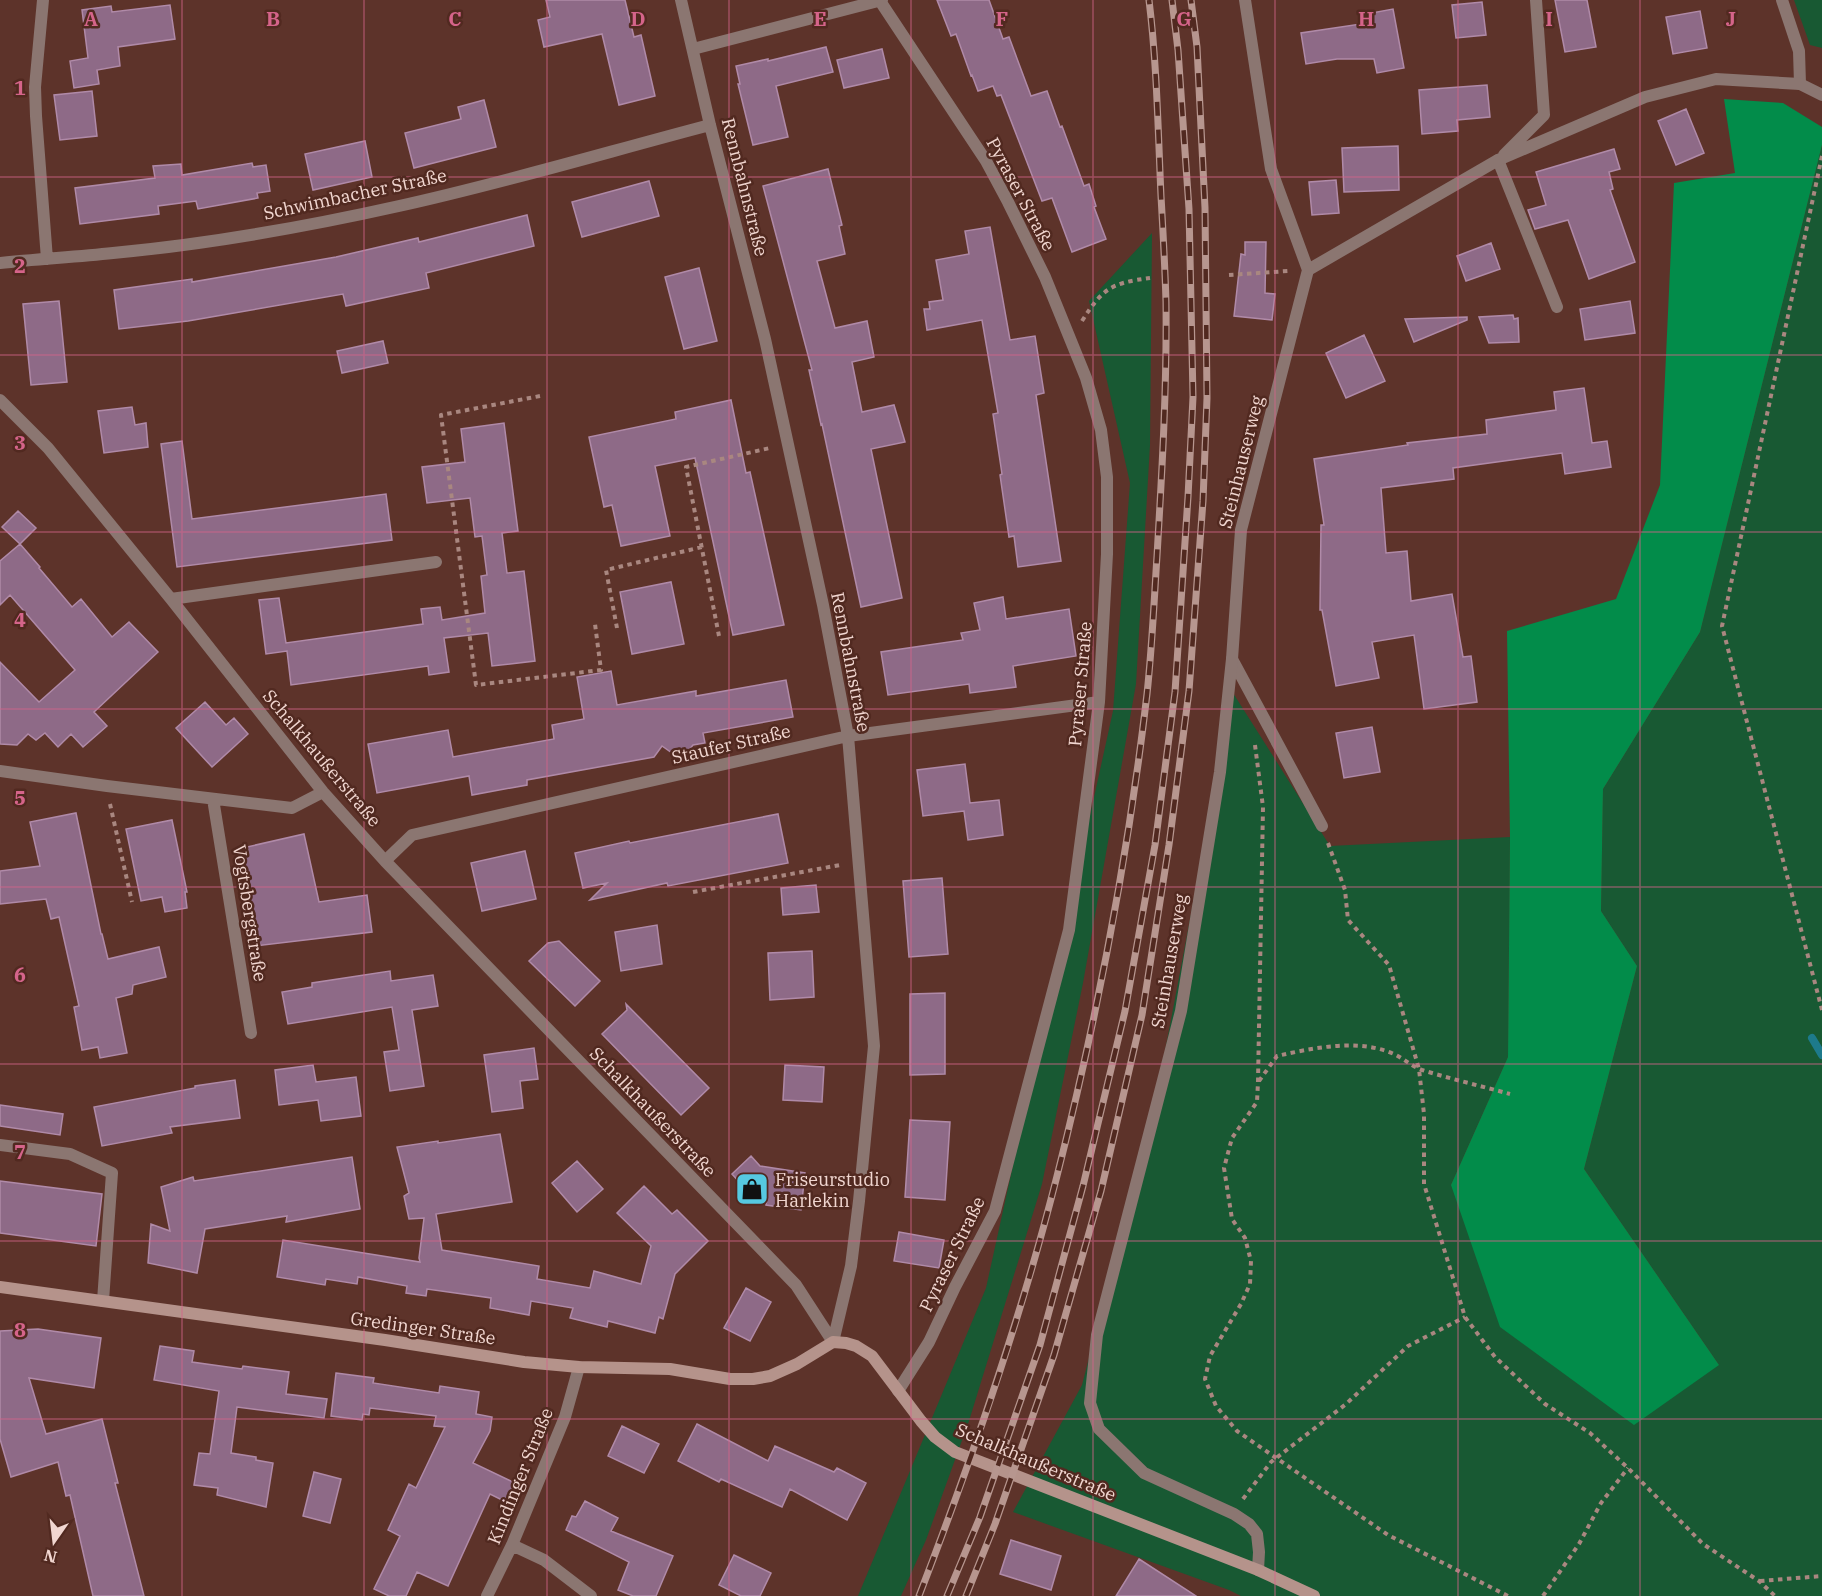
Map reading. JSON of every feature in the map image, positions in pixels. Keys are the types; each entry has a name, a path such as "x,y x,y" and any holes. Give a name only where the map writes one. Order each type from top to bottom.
{"main road":[{"name":"Gredinger Straße","path":"0,1287 385,1340 524,1362 579,1367 670,1369 730,1379 771,1376 797,1364 833,1342"},
{"name":"Schalkhaußerstraße","path":"833,1342 846,1342 872,1356 921,1421 935,1437 955,1452 1258,1570 1314,1596"}],"street":[{"path":"43,0 35,87 47,259"},
{"name":"Rennbahnstraße","path":"681,0 710,125 765,339 823,605 848,736 874,1046 859,1201 850,1266 833,1342"},
{"path":"1245,0 1271,169 1308,270 1498,160 1645,97 1716,79 1800,84 1822,95"},
{"path":"1498,160 1544,115 1536,0"},
{"path":"1782,0 1799,51 1800,84"},
{"path":"693,49 881,1"},
{"name":"Pyraser Straße","path":"881,1 986,161 1045,277 1086,378 1101,430 1107,477 1107,554 1099,702 1069,930 995,1211 929,1342 898,1391"},
{"name":"Schwimbacher Straße","path":"0,262 113,254 205,242 399,206 710,125"},
{"path":"1498,160 1557,307"},
{"name":"Steinhauserweg","path":"1258,1570 1257,1534 1249,1524 1234,1514 1144,1473 1099,1429 1090,1403 1097,1335 1180,1011 1220,772 1232,659 1241,530 1308,270"},
{"name":"Schalkhaußerstraße","path":"0,400 48,448 323,792 385,861 796,1285 833,1342"},
{"path":"171,599 436,562"},
{"path":"1232,659 1322,826"},
{"name":"Staufer Straße","path":"385,861 412,835 848,736 1099,702"},
{"path":"0,771 292,808 323,792"},
{"name":"Vogtsbergstraße","path":"213,799 251,1033"},
{"path":"0,1145 70,1154 112,1173 103,1301"},
{"name":"Kindinger Straße","path":"487,1596 512,1545 565,1417 579,1367"},
{"path":"512,1545 544,1560 591,1596"}],"path":[{"path":"1822,156 1722,626 1822,1010"},
{"path":"1229,275 1308,270"},
{"path":"1070,339 1095,300 1106,291 1115,285 1150,278"},
{"path":"540,396 441,415 476,685 601,670 595,624"},
{"path":"719,636 686,467 788,444"},
{"path":"617,628 606,570 702,547"},
{"path":"1254,736 1263,807 1257,1102 1232,1138 1224,1168 1232,1219 1245,1238 1251,1261 1250,1284 1241,1304 1210,1356 1205,1379 1216,1406 1237,1431 1276,1459 1388,1535 1508,1596"},
{"path":"106,786 132,902"},
{"path":"1322,826 1345,890 1348,920 1389,965 1419,1069 1424,1114 1424,1184 1465,1317 1495,1357 1545,1404 1590,1433 1703,1544 1759,1581 1775,1596"},
{"path":"693,892 859,862"},
{"path":"1258,1082 1276,1056 1347,1045 1371,1047 1393,1054 1419,1069 1510,1094"},
{"path":"1234,1514 1271,1462 1346,1404 1408,1346 1465,1317"},
{"path":"1544,1596 1579,1544 1601,1503 1628,1468"},
{"path":"1759,1581 1822,1576"}],"green space":[{"path":"1794,0 1822,0 1822,48 1810,45"},
{"path":"1724,99 1783,103 1822,127 1822,145 1700,632 1603,789 1601,911 1637,966 1584,1169 1719,1365 1634,1425 1500,1327 1451,1185 1508,1057 1510,837 1507,631 1616,599 1660,485 1674,183 1735,173"},
{"path":"1822,145 1822,1596 1241,1596 1013,1512 1082,1385 1155,1104 1233,693 1330,846 1510,837 1508,1057 1451,1185 1719,1365 1584,1169 1637,966 1601,911 1603,789 1700,632"},
{"path":"1152,233 1150,445 1136,684 1083,983 1042,1184 969,1421 926,1540 901,1596 858,1596 986,1288 1113,711 1130,483 1089,301"}],"building":[{"path":"546,0 625,0 634,37 641,35 655,96 619,105 602,34 544,47 538,20 550,17"},
{"path":"937,0 989,0 1003,39 1009,37 1031,96 1047,91 1084,186 1089,184 1096,206 1094,207 1106,239 1072,252 1052,198 1042,201 1001,95 997,96 993,86 978,91 956,34 951,36"},
{"path":"1555,0 1587,0 1596,47 1565,52"},
{"path":"1482,2 1486,35 1456,38 1452,5"},
{"path":"170,5 175,39 118,47 120,66 97,70 99,84 74,88 70,61 88,58 82,10 111,6 112,12"},
{"path":"1393,9 1404,68 1377,73 1374,59 1337,59 1306,64 1301,33 1368,23 1366,14"},
{"path":"1700,11 1707,48 1673,54 1666,17"},
{"path":"826,47 833,72 776,86 788,137 753,145 738,84 740,84 736,66"},
{"path":"882,49 889,78 844,88 837,60"},
{"path":"1487,85 1490,117 1457,120 1458,131 1422,134 1419,90"},
{"path":"92,91 97,136 60,140 54,95"},
{"path":"484,100 496,147 414,168 405,133 461,119 458,107"},
{"path":"1686,109 1704,153 1676,165 1658,121"},
{"path":"365,141 372,177 313,190 305,154"},
{"path":"1398,146 1399,190 1344,192 1342,148"},
{"path":"1614,149 1620,169 1609,172 1613,189 1610,190 1635,262 1589,279 1568,220 1535,229 1528,210 1546,205 1536,172"},
{"path":"252,163 253,167 266,165 270,191 257,193 258,198 198,209 196,201 158,206 159,214 80,224 75,188 155,178 153,166 181,164 182,175"},
{"path":"828,169 842,225 839,226 845,254 817,261 835,328 867,321 874,357 852,362 862,412 894,405 905,442 871,449 902,598 861,607 809,370 812,370 763,186"},
{"path":"1336,180 1339,213 1312,215 1309,182"},
{"path":"649,181 659,216 582,237 572,202"},
{"path":"527,215 534,246 426,273 429,288 346,306 343,294 188,321 119,329 114,290 192,279 192,282 336,257 418,238 419,242"},
{"path":"990,227 1010,340 1035,336 1044,393 1036,395 1061,561 1018,567 1014,536 1009,537 993,414 998,413 982,320 927,330 924,309 930,309 929,302 943,300 936,260 969,254 965,231"},
{"path":"1245,242 1266,242 1265,293 1275,294 1272,320 1234,316 1241,254 1245,255"},
{"path":"1491,243 1500,269 1466,281 1457,256"},
{"path":"699,268 717,341 684,349 665,277"},
{"path":"59,301 67,382 31,385 23,304"},
{"path":"1630,301 1635,333 1585,340 1580,309"},
{"path":"1513,315 1514,319 1518,318 1519,342 1489,343 1479,317"},
{"path":"1467,317 1467,320 1414,342 1405,319"},
{"path":"1364,335 1385,381 1346,398 1326,353"},
{"path":"383,341 388,363 342,373 337,351"},
{"path":"1584,388 1592,443 1607,441 1611,467 1565,474 1562,453 1453,468 1454,479 1381,488 1386,553 1407,551 1411,601 1452,594 1463,657 1471,656 1477,702 1424,709 1414,635 1372,642 1379,678 1336,686 1322,610 1320,610 1321,525 1324,525 1314,459 1408,445 1407,443 1487,434 1486,420 1556,410 1554,392"},
{"path":"731,400 746,473 750,472 784,625 733,635 695,458 655,466 670,536 621,546 612,505 604,507 589,437 676,419 675,412"},
{"path":"132,407 135,425 146,423 148,447 104,453 98,411"},
{"path":"504,423 518,531 502,533 507,573 524,571 535,661 492,666 488,633 444,638 449,672 429,675 428,666 291,685 287,651 266,654 259,600 279,598 286,643 423,624 421,609 440,607 442,620 485,613 481,576 487,575 482,536 475,537 470,498 427,503 422,467 465,462 461,429"},
{"path":"182,441 192,519 386,494 392,540 177,567 161,444"},
{"path":"18,511 36,528 20,544 2,527"},
{"path":"20,544 72,607 81,599 112,637 129,622 158,652 94,712 107,726 83,747 71,734 58,747 45,733 36,740 28,734 17,745 0,744 0,662 39,702 75,670 10,595 0,605 0,561"},
{"path":"671,582 684,644 632,654 620,592"},
{"path":"1003,597 1006,619 1069,609 1076,656 1013,666 1016,687 970,693 969,684 888,695 881,652 963,640 961,633 980,630 974,603"},
{"path":"611,671 617,705 696,691 696,696 786,680 793,717 703,733 705,743 693,745 689,750 672,753 662,746 654,757 527,780 527,785 472,795 469,776 377,793 368,744 448,730 453,757 554,739 552,725 584,719 577,677"},
{"path":"205,702 226,725 234,718 248,734 212,767 176,728"},
{"path":"1372,727 1380,772 1344,778 1336,733"},
{"path":"965,764 970,803 999,800 1003,835 968,840 964,811 923,816 917,770"},
{"path":"76,813 108,959 159,947 166,977 133,985 132,994 116,998 127,1053 100,1058 98,1047 82,1050 74,1007 79,1006 59,917 51,919 46,899 0,904 0,871 40,866 30,822"},
{"path":"778,814 788,863 668,886 667,883 590,900 607,883 583,888 575,853"},
{"path":"172,820 187,892 185,892 187,908 165,912 162,897 141,901 126,829"},
{"path":"304,834 319,902 367,895 372,932 255,946 248,893 238,849"},
{"path":"525,851 536,899 482,911 471,863"},
{"path":"942,878 948,954 909,957 903,881"},
{"path":"816,885 819,912 783,915 781,888"},
{"path":"657,925 662,964 621,971 615,932"},
{"path":"559,941 600,981 575,1006 529,961 548,943"},
{"path":"812,951 814,997 770,1000 768,953"},
{"path":"390,971 391,981 433,975 438,1006 412,1010 424,1086 390,1091 384,1052 399,1050 392,1007 288,1024 282,992 312,987 312,983"},
{"path":"945,993 945,1074 910,1075 910,994"},
{"path":"626,1004 709,1088 681,1115 602,1034 627,1010"},
{"path":"534,1048 538,1079 520,1081 523,1108 492,1112 484,1055"},
{"path":"313,1065 316,1082 356,1077 361,1116 321,1121 318,1100 279,1105 275,1070"},
{"path":"785,1065 824,1067 822,1102 783,1100"},
{"path":"235,1080 240,1118 170,1127 172,1133 102,1146 94,1107"},
{"path":"0,1105 63,1114 60,1135 0,1126"},
{"path":"910,1120 950,1122 945,1200 905,1197"},
{"path":"500,1134 512,1202 436,1214 442,1250 539,1266 537,1279 590,1288 594,1271 641,1284 651,1246 617,1213 644,1186 672,1214 677,1210 708,1241 675,1274 663,1319 659,1317 655,1333 608,1321 607,1327 570,1318 573,1308 531,1301 529,1315 490,1308 491,1298 427,1289 426,1296 406,1293 407,1286 358,1277 357,1284 326,1279 325,1285 277,1277 283,1240 420,1262 424,1218 409,1219 404,1196 409,1193 397,1147"},
{"path":"751,1156 760,1166 805,1173 801,1210 766,1205 767,1199 754,1198 732,1174"},
{"path":"352,1157 360,1209 286,1222 287,1216 205,1229 197,1273 148,1263 151,1224 170,1231 161,1187 193,1177 194,1181"},
{"path":"577,1161 603,1189 577,1212 552,1183"},
{"path":"0,1181 102,1194 96,1246 0,1233"},
{"path":"899,1232 944,1240 939,1268 894,1261"},
{"path":"746,1288 771,1302 750,1341 724,1328"},
{"path":"38,1329 101,1338 94,1388 29,1378 46,1434 102,1419 118,1483 115,1483 144,1596 93,1596 70,1495 66,1496 58,1462 11,1477 0,1439 0,1331"},
{"path":"160,1346 194,1351 192,1362 242,1369 243,1366 289,1372 286,1394 327,1399 324,1418 237,1407 231,1453 256,1457 256,1460 273,1463 266,1507 217,1495 218,1488 194,1485 199,1453 210,1454 219,1391 154,1380"},
{"path":"336,1373 374,1378 373,1383 439,1393 440,1386 479,1392 476,1414 492,1417 490,1431 473,1463 515,1483 506,1502 490,1494 448,1586 417,1572 406,1596 389,1596 374,1589 400,1536 388,1530 409,1484 416,1488 445,1427 434,1426 436,1416 370,1408 369,1415 363,1414 362,1420 331,1416"},
{"path":"697,1424 768,1461 775,1446 834,1472 837,1468 866,1483 847,1520 790,1489 782,1507 721,1479 719,1482 678,1461"},
{"path":"622,1426 659,1444 644,1473 608,1456"},
{"path":"314,1472 341,1479 330,1523 303,1516"},
{"path":"585,1501 618,1518 611,1531 673,1556 656,1596 633,1596 618,1590 629,1562 566,1530 572,1516 576,1517"},
{"path":"1011,1540 1061,1556 1051,1590 1000,1574"},
{"path":"734,1555 771,1573 760,1596 741,1596 719,1585"},
{"path":"1139,1559 1196,1596 1116,1596"}],"waterway":[{"path":"1812,1038 1822,1055"}],"railway":[{"path":"919,1596 994,1388 1043,1229 1072,1117 1098,997 1131,816 1147,694 1153,625 1166,366 1165,262 1156,73 1149,0"},
{"path":"947,1596 980,1517 1040,1345 1083,1186 1125,1011 1155,845 1175,692 1193,397 1189,209 1178,50 1172,0"},
{"path":"966,1596 995,1524 1054,1355 1101,1191 1142,1015 1169,845 1189,691 1203,501 1207,398 1205,208 1197,47 1191,0"}],"place":[{"name":"Friseurstudio Harlekin","path":"752,1189"}]}
